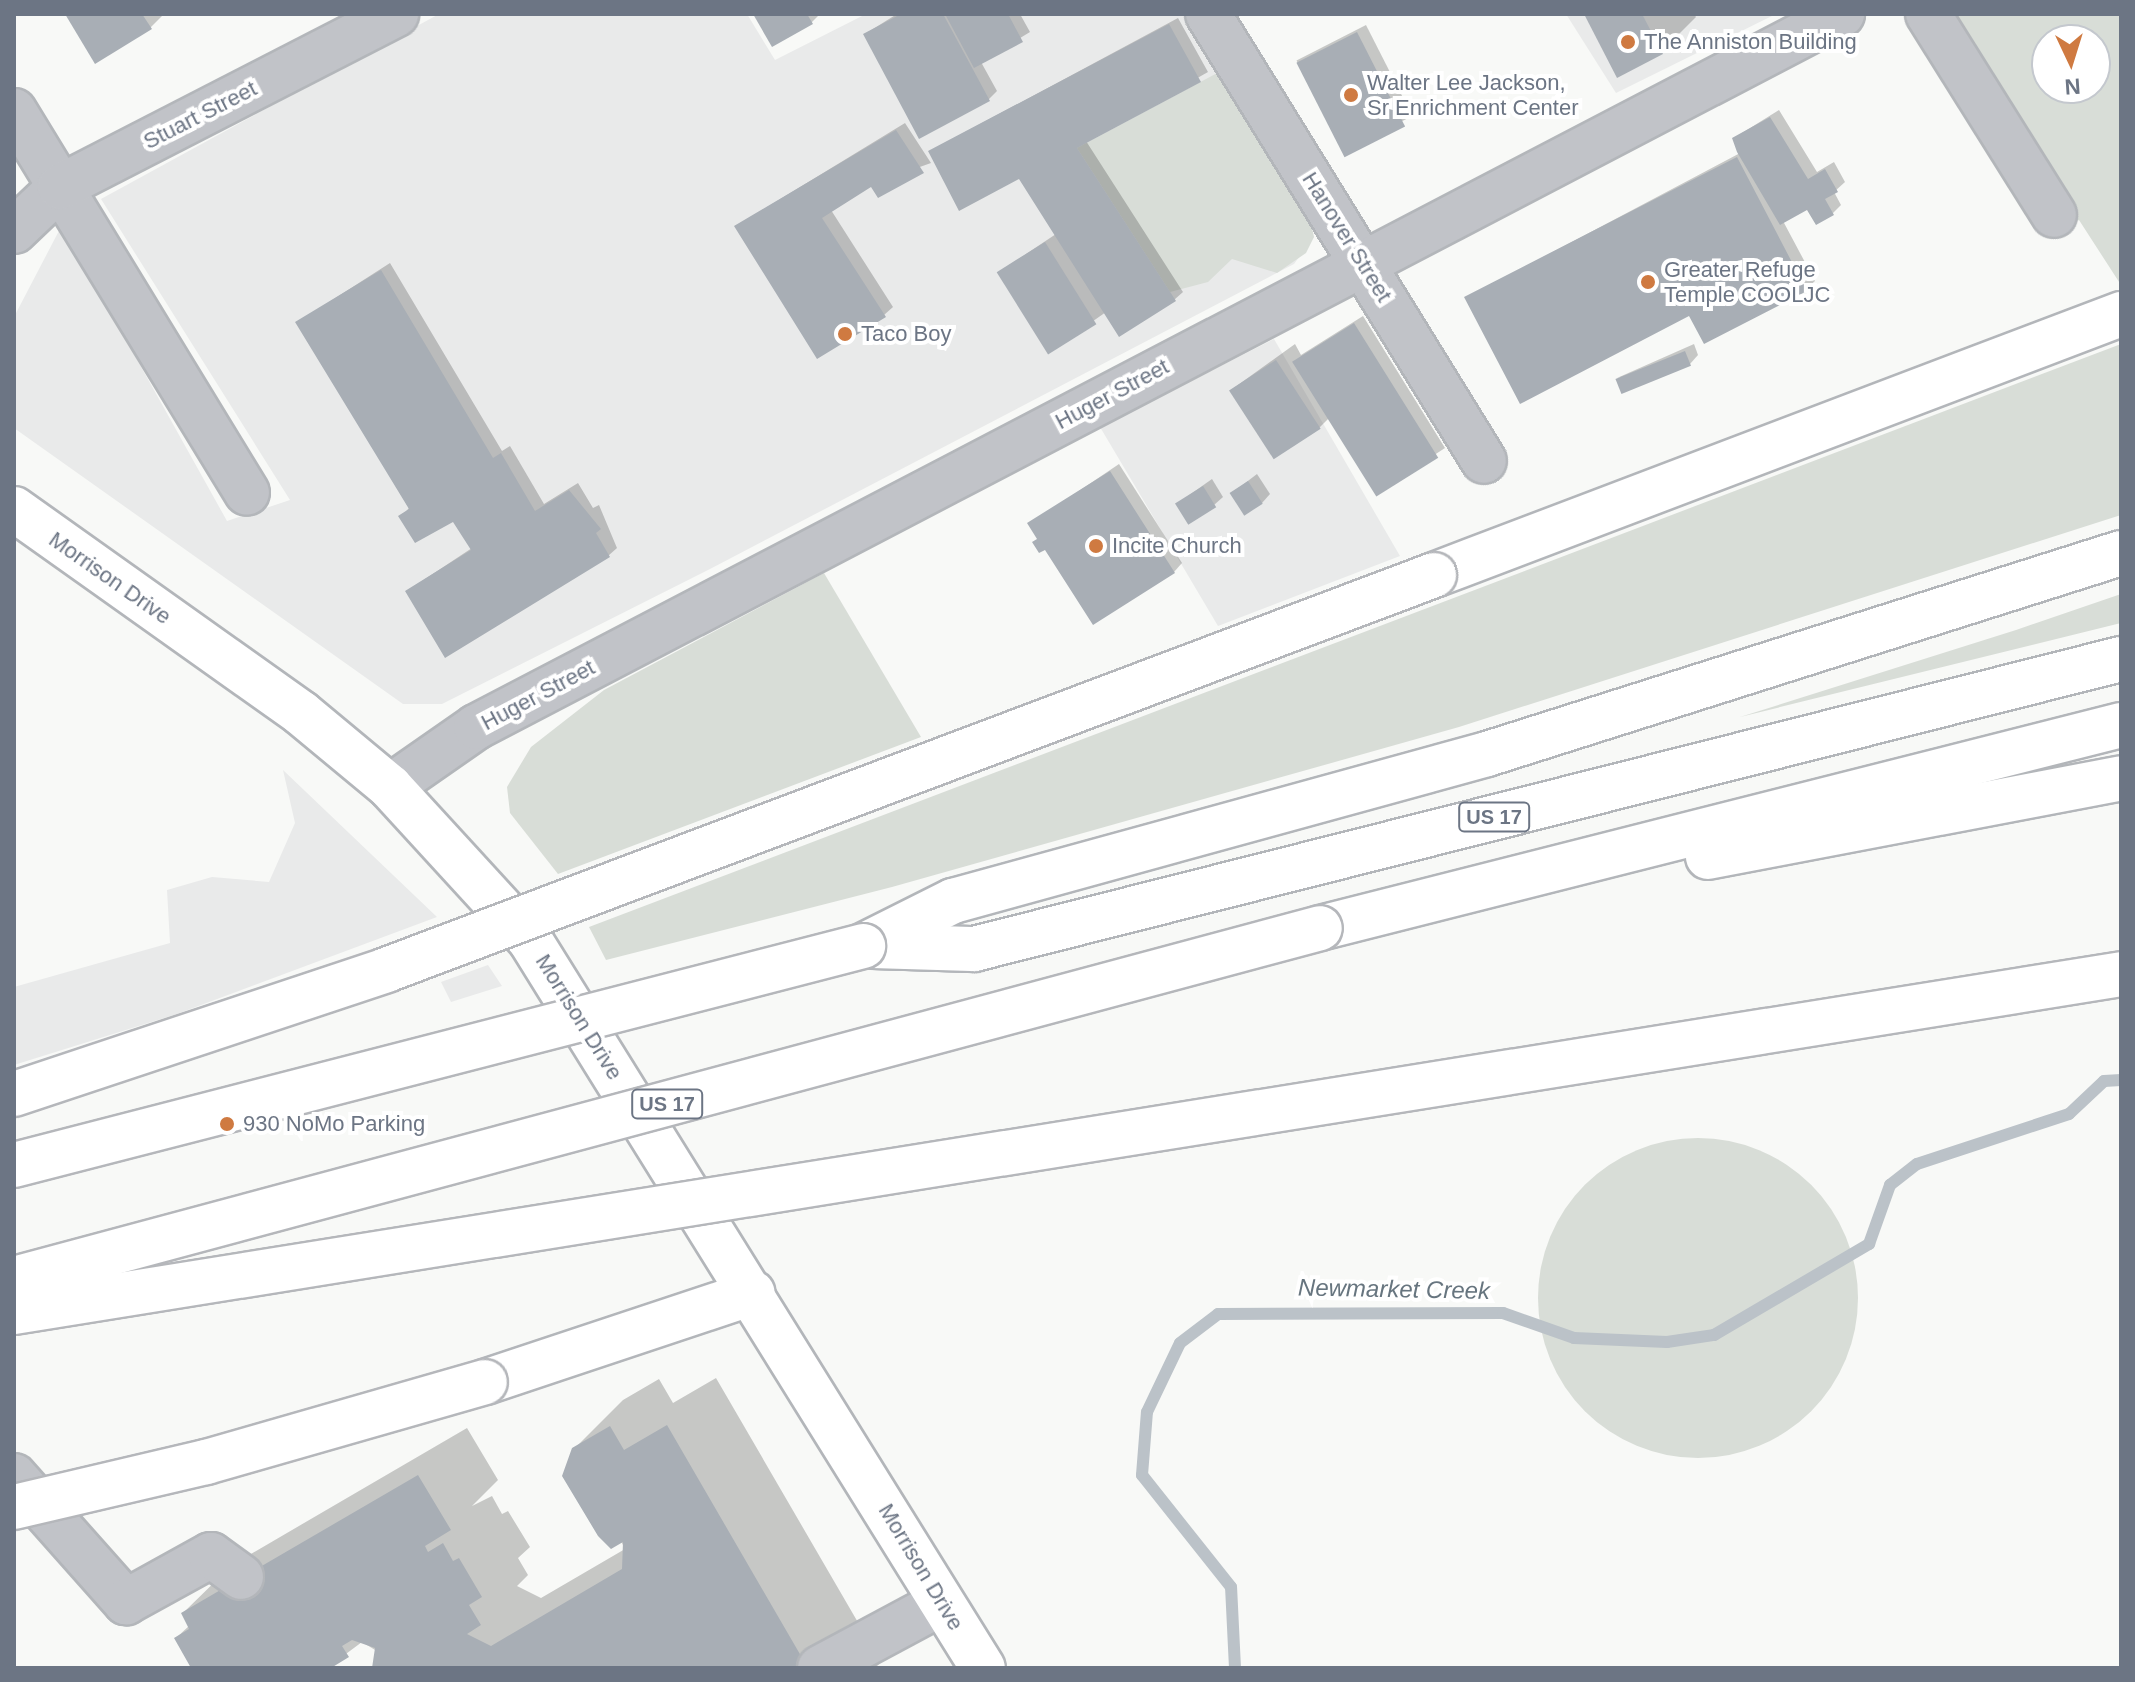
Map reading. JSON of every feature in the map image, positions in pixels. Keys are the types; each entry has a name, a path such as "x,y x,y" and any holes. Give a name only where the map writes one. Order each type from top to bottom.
{"main road":[{"path":"14,1094 386,970 2121,314"},
{"name":"Morrison Drive","path":"14,509 301,713 390,787 530,940 753,1293 983,1668"},
{"path":"863,946 953,901 1487,754 2121,553"},
{"name":"US 17","path":"14,1165 863,946 974,949 2121,659"},
{"name":"US 17","path":"14,1279 1320,928 2121,725"},
{"path":"1320,928 2121,778"},
{"path":"14,1312 2121,974"},
{"path":"14,1507 206,1462 485,1382 753,1293"}],"street":[{"name":"Stuart Street","path":"14,231 60,187 396,14"},
{"name":"Hanover Street","path":"1208,14 1484,461"},
{"name":"Huger Street","path":"390,787 476,727 1842,14"},
{"path":"1928,14 2054,215"},
{"path":"14,111 247,493"},
{"path":"14,1476 126,1602 211,1555 241,1577"},
{"path":"820,1668 941,1603"}],"shaded area":[{"path":"439,14 747,14 775,60 866,14 1184,14 1314,237 1294,264 710,569 442,704 403,704 14,428 14,317 62,225 227,521 290,500 101,199"},
{"path":"1566,14 1776,14 1616,93"},
{"path":"1947,14 2121,14 2121,285 2079,220 2070,224"},
{"path":"1221,71 1310,218 1314,237 1306,253 1277,273 1232,259 1208,282 1170,292 1077,148"},
{"path":"1274,339 1400,556 1218,626 1100,427"},
{"path":"2121,344 2121,515 1459,727 892,887 606,960 589,927"},
{"path":"824,573 921,737 558,874 510,813 507,787 531,747 604,690"},
{"path":"2121,594 2121,623 1740,717 2016,630"},
{"path":"283,770 437,917 177,1014 14,1065 14,987 170,943 167,890 212,877 269,882 295,823"},
{"path":"488,965 502,986 451,1002 441,982"},
{"path":"1698,1138 1729,1141 1759,1150 1787,1165 1811,1185 1831,1209 1846,1237 1855,1267 1858,1298 1855,1329 1846,1359 1831,1387 1811,1411 1787,1431 1759,1446 1729,1455 1698,1458 1667,1455 1637,1446 1609,1431 1585,1411 1565,1387 1550,1359 1541,1329 1538,1298 1541,1267 1550,1237 1565,1209 1585,1185 1609,1165 1637,1150 1667,1141"}],"building":[{"path":"65,14 142,14 152,29 95,64"},
{"path":"753,14 807,14 813,24 772,47"},
{"path":"901,14 943,14 990,101 919,139 863,34"},
{"path":"945,14 1008,14 1023,42 974,68"},
{"name":"The Anniston Building","path":"1584,14 1642,14 1663,54 1617,78"},
{"path":"1169,24 1201,82 1077,148 1176,301 1119,337 1019,179 959,211 928,151"},
{"name":"Walter Lee Jackson, Sr Enrichment Center","path":"1357,32 1405,126 1345,157 1296,63"},
{"path":"1770,117 1808,179 1825,169 1838,192 1825,199 1834,215 1816,225 1807,210 1780,225 1737,152 1732,138"},
{"path":"896,130 924,173 878,198 871,187 822,218 886,317 817,359 734,226"},
{"name":"Greater Refuge Temple COOLJC","path":"1737,157 1807,291 1704,344 1689,316 1520,404 1464,297"},
{"path":"1045,242 1096,324 1048,354 997,272"},
{"path":"381,270 493,458 501,453 535,511 569,490 601,529 596,533 610,557 445,658 405,591 471,550 453,522 415,543 398,516 409,509 295,322"},
{"path":"1354,323 1438,458 1376,497 1292,362"},
{"path":"1685,351 1691,366 1621,394 1615,379"},
{"path":"1276,360 1321,429 1274,459 1229,390"},
{"name":"Incite Church","path":"1110,471 1175,573 1093,625 1045,550 1039,553 1032,542 1037,539 1027,523"},
{"path":"1248,481 1263,504 1244,516 1230,493"},
{"path":"1203,486 1216,507 1188,525 1175,503"},
{"path":"667,1425 808,1668 372,1668 375,1648 352,1640 342,1646 349,1657 331,1668 191,1668 174,1638 189,1629 181,1613 418,1475 451,1530 425,1546 428,1552 443,1543 453,1561 459,1558 482,1597 469,1605 481,1625 467,1634 491,1646 622,1569 623,1542 611,1549 598,1536 562,1476 572,1448 610,1426 624,1450"}],"waterway":[{"name":"Newmarket Creek","path":"1235,1668 1231,1587 1142,1475 1147,1412 1180,1343 1218,1314 1503,1313 1574,1338 1667,1342 1714,1335 1869,1244 1890,1185 1917,1164 2069,1114 2104,1081 2121,1080"}],"place":[{"name":"The Anniston Building","path":"1628,42"},
{"name":"Walter Lee Jackson, Sr Enrichment Center","path":"1351,95"},
{"name":"Greater Refuge Temple COOLJC","path":"1648,282"},
{"name":"Taco Boy","path":"845,334"},
{"name":"Incite Church","path":"1096,546"},
{"name":"930 NoMo Parking","path":"227,1124"}]}
